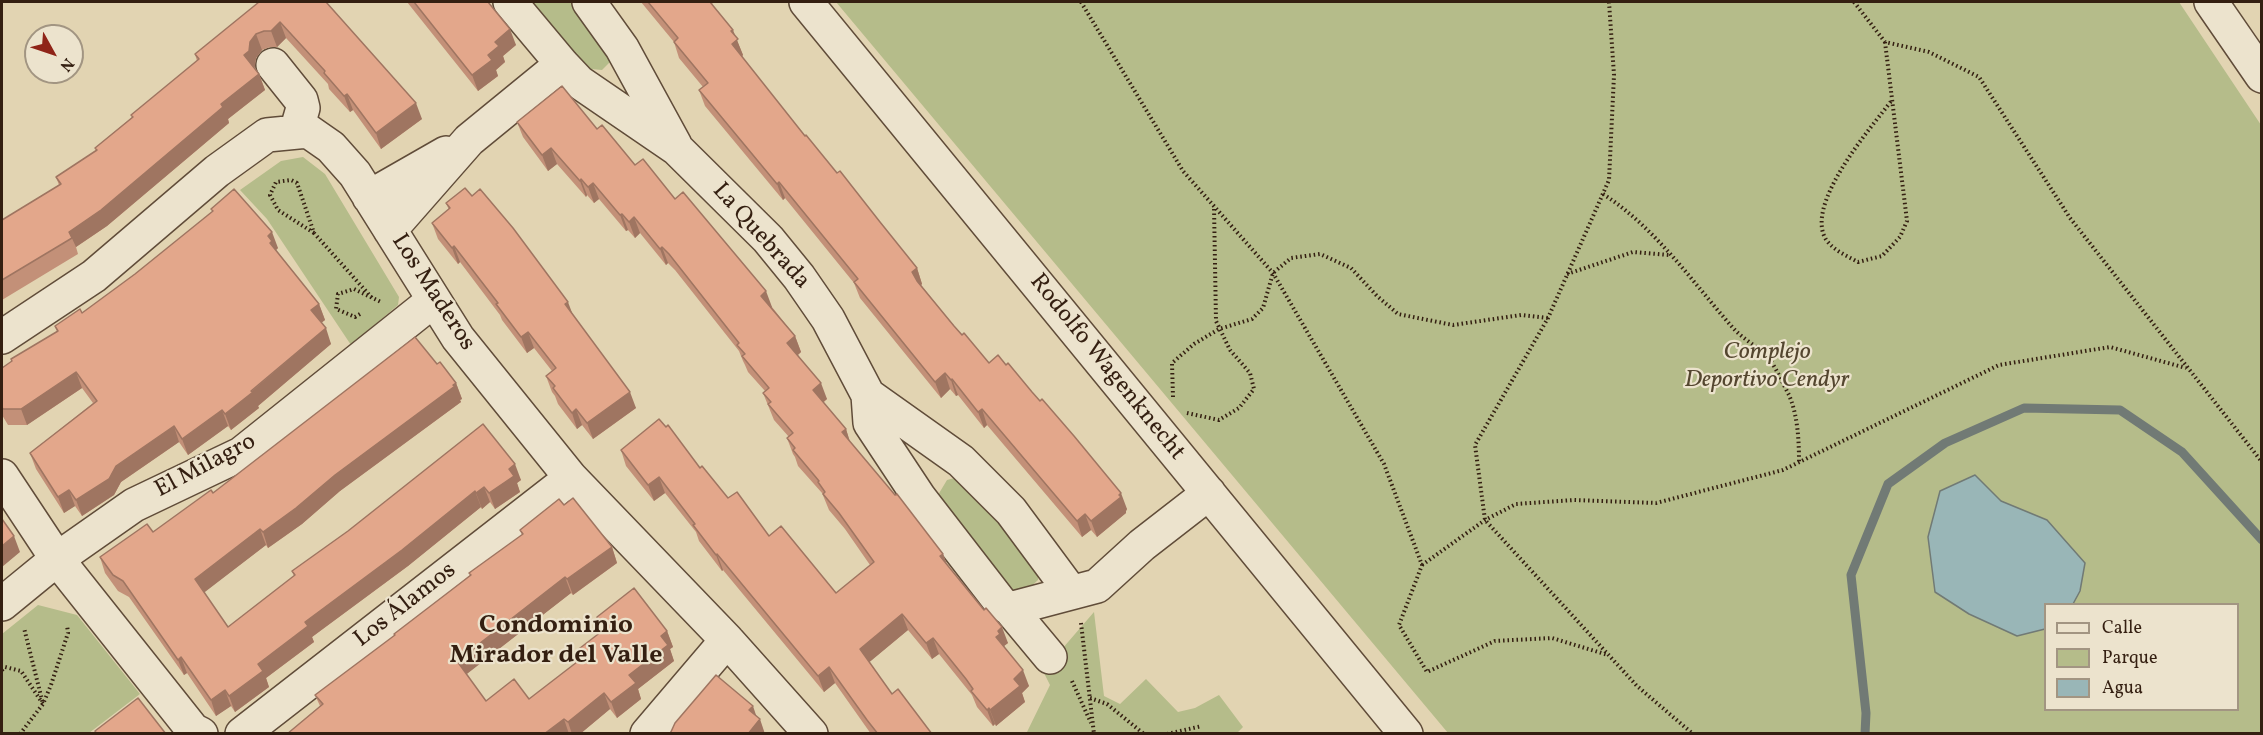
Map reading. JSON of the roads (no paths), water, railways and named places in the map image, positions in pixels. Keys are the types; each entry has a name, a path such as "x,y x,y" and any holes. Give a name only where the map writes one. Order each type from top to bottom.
{"street":[{"name":"La Quebrada","path":"510,2 570,73 677,149 768,239 799,277 828,319 868,395 870,423 919,497 1001,603 1010,609 1050,657"},
{"name":"La Quebrada","path":"589,2 622,48 677,149"},
{"name":"Rodolfo Wagenknecht","path":"806,2 1406,734"},
{"path":"2211,2 2262,76"},
{"path":"369,197 469,140 570,73 608,74 622,48"},
{"path":"273,65 301,100 303,108 296,132"},
{"name":"Los Maderos","path":"2,337 94,276 217,171 267,135 308,131 331,147 355,174 458,338 571,478 727,640 811,734"},
{"path":"390,231 469,140"},
{"name":"El Milagro","path":"8,598 57,559 134,505 241,454 434,300"},
{"name":"La Quebrada","path":"868,395 961,461 1011,511 1075,592"},
{"path":"919,497 928,482 946,466 961,461"},
{"path":"2,476 57,559 155,685 193,730 201,734"},
{"name":"Los Álamos","path":"242,734 571,478"},
{"path":"1010,609 1097,586 1142,545 1209,494"},
{"path":"647,734 727,640"}],"water":[{"path":"1975,475 2001,501 2047,520 2085,563 2080,591 2074,603 2044,603 2044,629 2017,636 1969,614 1935,592 1928,537 1940,491"}],"waterway":[{"path":"1865,734 1866,713 1851,575 1888,484 1945,443 2024,408 2120,410 2182,452 2262,540"}],"district":[{"name":"Condominio Mirador del Valle","path":"556,642"}],"park label":[{"name":"Complejo Deportivo Cendyr","path":"1767,368"}]}
